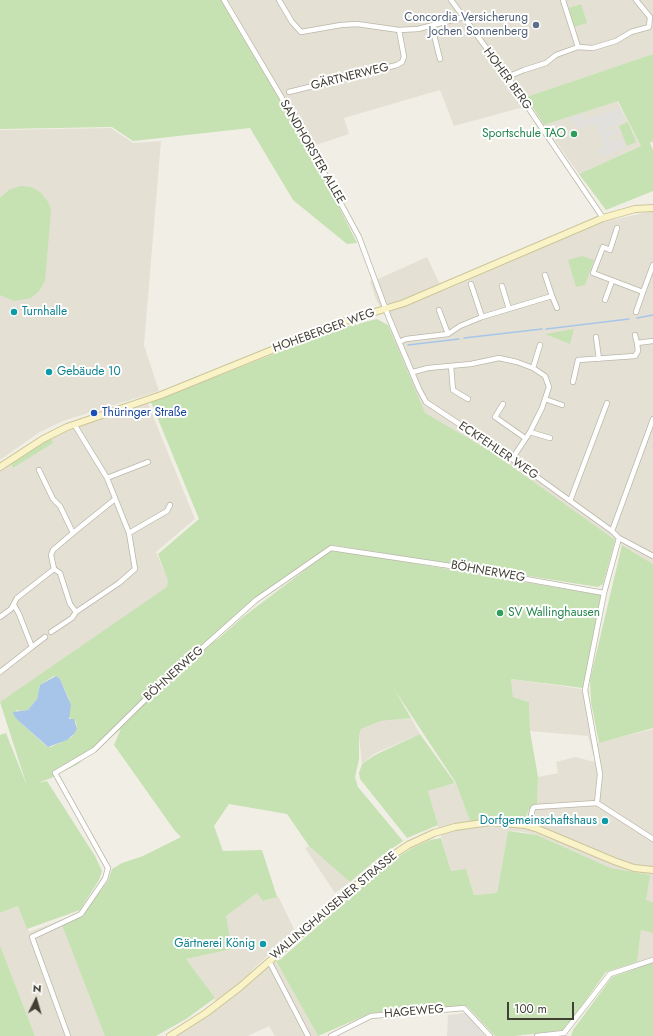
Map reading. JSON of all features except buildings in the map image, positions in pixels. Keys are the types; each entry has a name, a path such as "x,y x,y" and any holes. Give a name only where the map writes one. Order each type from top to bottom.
{"street":[{"name":"SANDHORSTER ALLEE","path":"224,0 306,139 359,236 386,310"},
{"path":"279,0 292,22 301,32 341,25 358,24 399,30 418,29 432,27 464,18"},
{"name":"HOHER BERG","path":"451,0 508,77 603,218"},
{"path":"563,0 578,47"},
{"path":"508,77 546,63 556,56 578,47 593,48 616,41 631,32 651,27 650,17 636,0"},
{"path":"432,27 440,59"},
{"name":"GÄRTNERWEG","path":"289,92 397,65 402,62 404,57 399,30"},
{"name":"HOHEBERGER WEG","path":"0,467 54,432 74,424 161,395 336,324 386,310 603,218 635,209 653,208"},
{"path":"617,228 610,250 603,247 593,273 643,292"},
{"path":"636,312 653,265"},
{"path":"545,275 557,308"},
{"path":"605,300 612,281"},
{"path":"470,284 482,317"},
{"path":"502,286 509,309"},
{"path":"399,342 406,339 448,334 460,326 482,317 552,296"},
{"name":"ECKFEHLER WEG","path":"386,310 426,402 512,459 612,531 619,538 653,556"},
{"path":"439,310 448,334"},
{"path":"573,382 578,360 635,356 638,351 635,335"},
{"path":"596,337 599,359"},
{"path":"637,343 653,341"},
{"path":"532,368 540,345"},
{"path":"413,372 428,368 471,364 499,358 517,362 532,368 545,376 549,386 545,399 530,432 512,459"},
{"path":"451,366 453,390 468,399"},
{"path":"545,399 562,405"},
{"path":"570,501 608,403"},
{"path":"503,404 495,417 525,438"},
{"path":"612,531 653,419"},
{"path":"51,632 72,618 76,612 119,583 135,569 129,533 116,499 106,478 74,424"},
{"path":"530,432 550,438"},
{"path":"106,478 148,462"},
{"path":"39,470 53,499 60,506 73,533"},
{"path":"76,612 70,604 60,573 54,569 51,555 53,550 116,499"},
{"path":"129,533 167,511 170,505"},
{"path":"597,803 600,774 584,690 604,593 619,538"},
{"name":"BÖHNERWEG","path":"68,1036 32,937 81,914 105,879 108,868 55,773 94,750 153,692 256,600 331,548 470,569 604,593"},
{"path":"0,617 14,605 17,598 54,569"},
{"path":"14,605 20,614 32,647"},
{"path":"0,672 45,637"},
{"path":"525,825 530,818 532,808 535,807 597,803 653,839"},
{"name":"WALLINGHAUSENER STRASSE","path":"170,1036 224,1000 384,862 408,845 434,833 471,824 490,822 525,825 614,861 634,868 653,870"},
{"path":"537,1036 564,1033 610,974 653,960"},
{"path":"269,961 308,1036"},
{"name":"HAGEWEG","path":"331,1036 371,1016 464,1008 490,1036"}],"shaded area":[{"path":"228,0 653,0 653,54 526,97 531,105 454,126 440,90 344,118 349,134 313,146 267,70"},
{"path":"617,101 641,146 579,174 544,125"},
{"path":"619,108 625,122 604,129 605,131 617,127 620,133 608,137 609,141 621,137 625,147 601,157 597,151 606,145 594,123 588,126 587,124 578,130 570,118 582,114 586,119"},
{"path":"111,128 133,143 161,141 144,345 159,391 63,421 40,432 0,460 0,130"},
{"path":"653,212 653,564 610,537 492,452 424,413 395,343 386,316 376,300 370,281 378,279 427,257 443,291 607,221"},
{"path":"146,399 195,519 156,552 172,590 0,702 0,469 11,464 13,468 52,443 51,438"},
{"path":"511,679 589,690 588,701 597,743 653,729 653,902 645,900 650,875 611,868 537,835 523,832 508,831 497,893 474,895 466,870 451,871 428,791 456,783 471,824 526,819 529,809 537,807 538,777 558,773 556,762 575,757 595,762 588,736 530,731 529,702 513,697"},
{"path":"411,718 420,734 374,754 362,764 359,736 361,729 381,721"},
{"path":"309,846 350,882 335,893 305,848"},
{"path":"257,893 264,901 278,896 295,931 251,971 256,976 276,961 318,1036 275,1036 269,1026 248,1036 174,1036 220,1006 186,959 232,949 225,916"},
{"path":"18,906 29,932 61,920 105,1036 35,1036 0,945 0,913"},
{"path":"641,930 653,933 653,963 636,969"},
{"path":"466,1013 485,1036 447,1036 448,1015"}],"green space":[{"path":"0,0 224,0 320,169 357,243 347,244 293,200 250,128 133,141 112,127 0,129"},
{"path":"581,4 587,23 574,27 569,8"},
{"path":"653,54 653,141 650,143 653,150 653,191 606,210 579,174 641,146 618,101 544,125 526,97"},
{"path":"628,122 636,142 627,146 619,126"},
{"path":"20,186 31,187 40,192 49,203 51,211 45,281 39,291 31,298 14,301 0,295 0,198 9,190"},
{"path":"582,256 594,260 585,285 576,287 568,260"},
{"path":"377,319 388,325 425,413 492,452 615,540 603,584 598,587 332,545 254,599 202,646 217,640 243,617 330,551 347,552 601,595 583,688 511,679 513,697 529,702 530,731 538,777 537,807 529,809 522,826 471,824 456,783 394,689 411,718 381,721 361,729 359,736 359,759 355,777 358,787 403,841 381,856 350,882 309,846 287,814 229,804 214,826 223,851 262,850 277,897 263,901 257,893 226,916 232,949 186,959 215,998 186,1019 156,1036 105,1036 62,925 82,915 108,881 112,869 122,863 143,856 181,837 175,831 114,745 121,729 78,764 38,783 47,781 95,856 102,871 99,880 80,910 27,929 18,906 0,913 0,735 6,733 27,786 0,702 167,587 168,581 158,554 199,519 151,402 341,328","holes":["54,676 60,679 69,699 68,717 76,722 77,729 72,737 51,747 46,746 21,723 16,710 28,710 37,699 40,685"]},
{"path":"574,329 570,344 545,334"},
{"path":"51,438 53,443 13,468 11,464"},
{"path":"622,545 653,564 653,728 599,743 591,702 590,680"},
{"path":"420,734 455,783 428,791 438,825 407,838 360,779 359,773 362,764 375,755"},
{"path":"508,831 537,835 611,868 650,875 646,900 653,902 653,933 641,930 637,962 606,972 564,1030 515,1036 495,1036 467,1006 371,1013 318,1036 276,961 281,959 387,864 412,848 430,840 441,838 451,871 466,869 474,895 497,893"},
{"path":"0,945 35,1036 0,1036"},
{"path":"653,963 653,1036 571,1036 573,1030 612,977"}],"water":[{"path":"56,676 60,679 71,705 69,719 74,719 77,729 67,740 48,747 15,717 13,712 28,710 37,699 40,685"}],"waterway":[{"path":"637,318 653,315"},
{"path":"546,329 629,319"},
{"path":"464,338 542,329"},
{"path":"408,345 459,339"}],"place":[{"name":"Concordia Versicherung Jochen Sonnenberg","path":"536,25"},
{"name":"Sportschule TAO","path":"574,134"},
{"name":"Turnhalle","path":"14,312"},
{"name":"Gebäude 10","path":"49,372"},
{"name":"Thüringer Straße","path":"94,413"},
{"name":"SV Wallinghausen","path":"500,613"},
{"name":"Dorfgemeinschaftshaus","path":"605,821"},
{"name":"Gärtnerei König","path":"263,944"}]}
